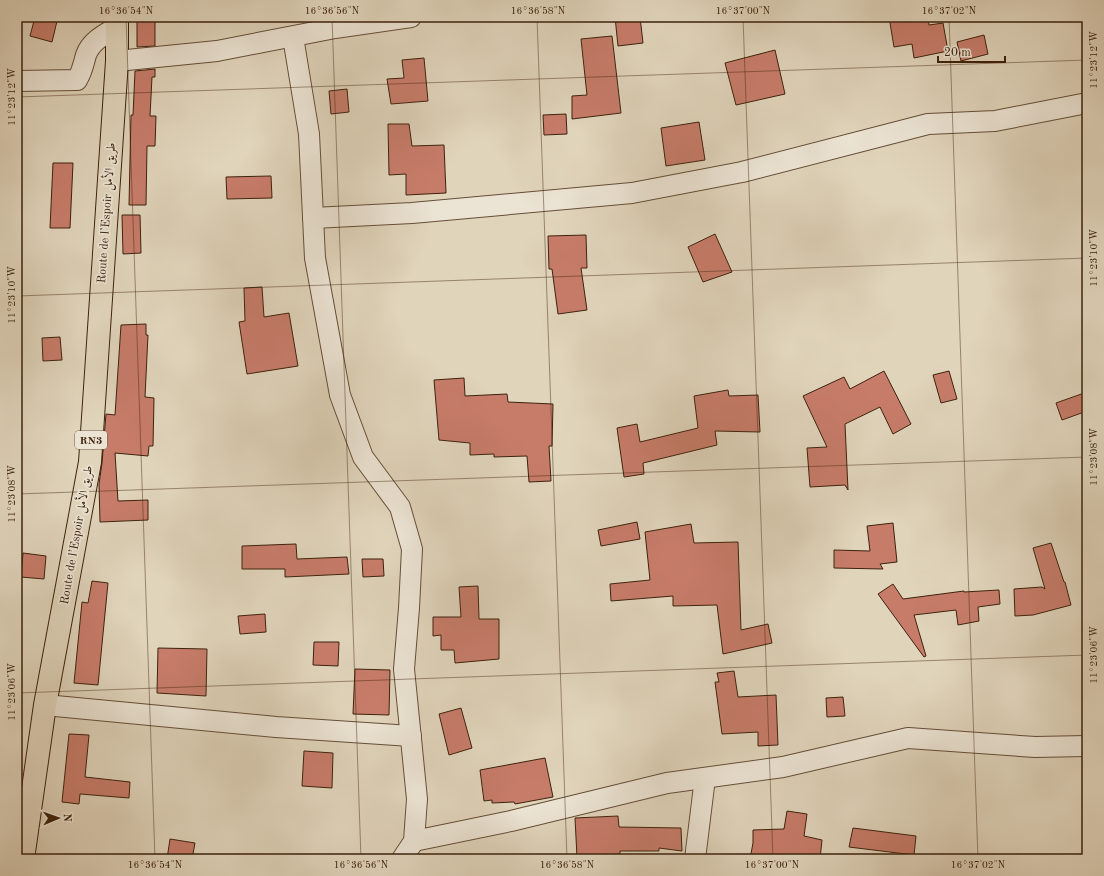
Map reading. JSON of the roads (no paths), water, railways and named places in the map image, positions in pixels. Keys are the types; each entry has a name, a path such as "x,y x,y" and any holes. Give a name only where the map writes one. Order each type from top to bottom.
{"highway":[{"name":"Route de l’Espoir طريق الأمل","path":"23,859 45,705 90,462 116,61 117,22"}],"street":[{"path":"116,61 217,51 335,28 410,17"},
{"path":"17,81 77,80 83,71 87,54 98,38 117,22"},
{"path":"293,37 309,134 315,258 340,396 363,457 400,507 412,549 404,669 417,799 414,841 402,859"},
{"path":"313,218 412,213 632,193 742,172 928,124 994,122 1087,103"},
{"path":"45,705 276,727 411,736"},
{"path":"414,841 511,821 667,783 783,767 908,738 1035,747 1087,746"},
{"path":"695,859 706,778"}]}
